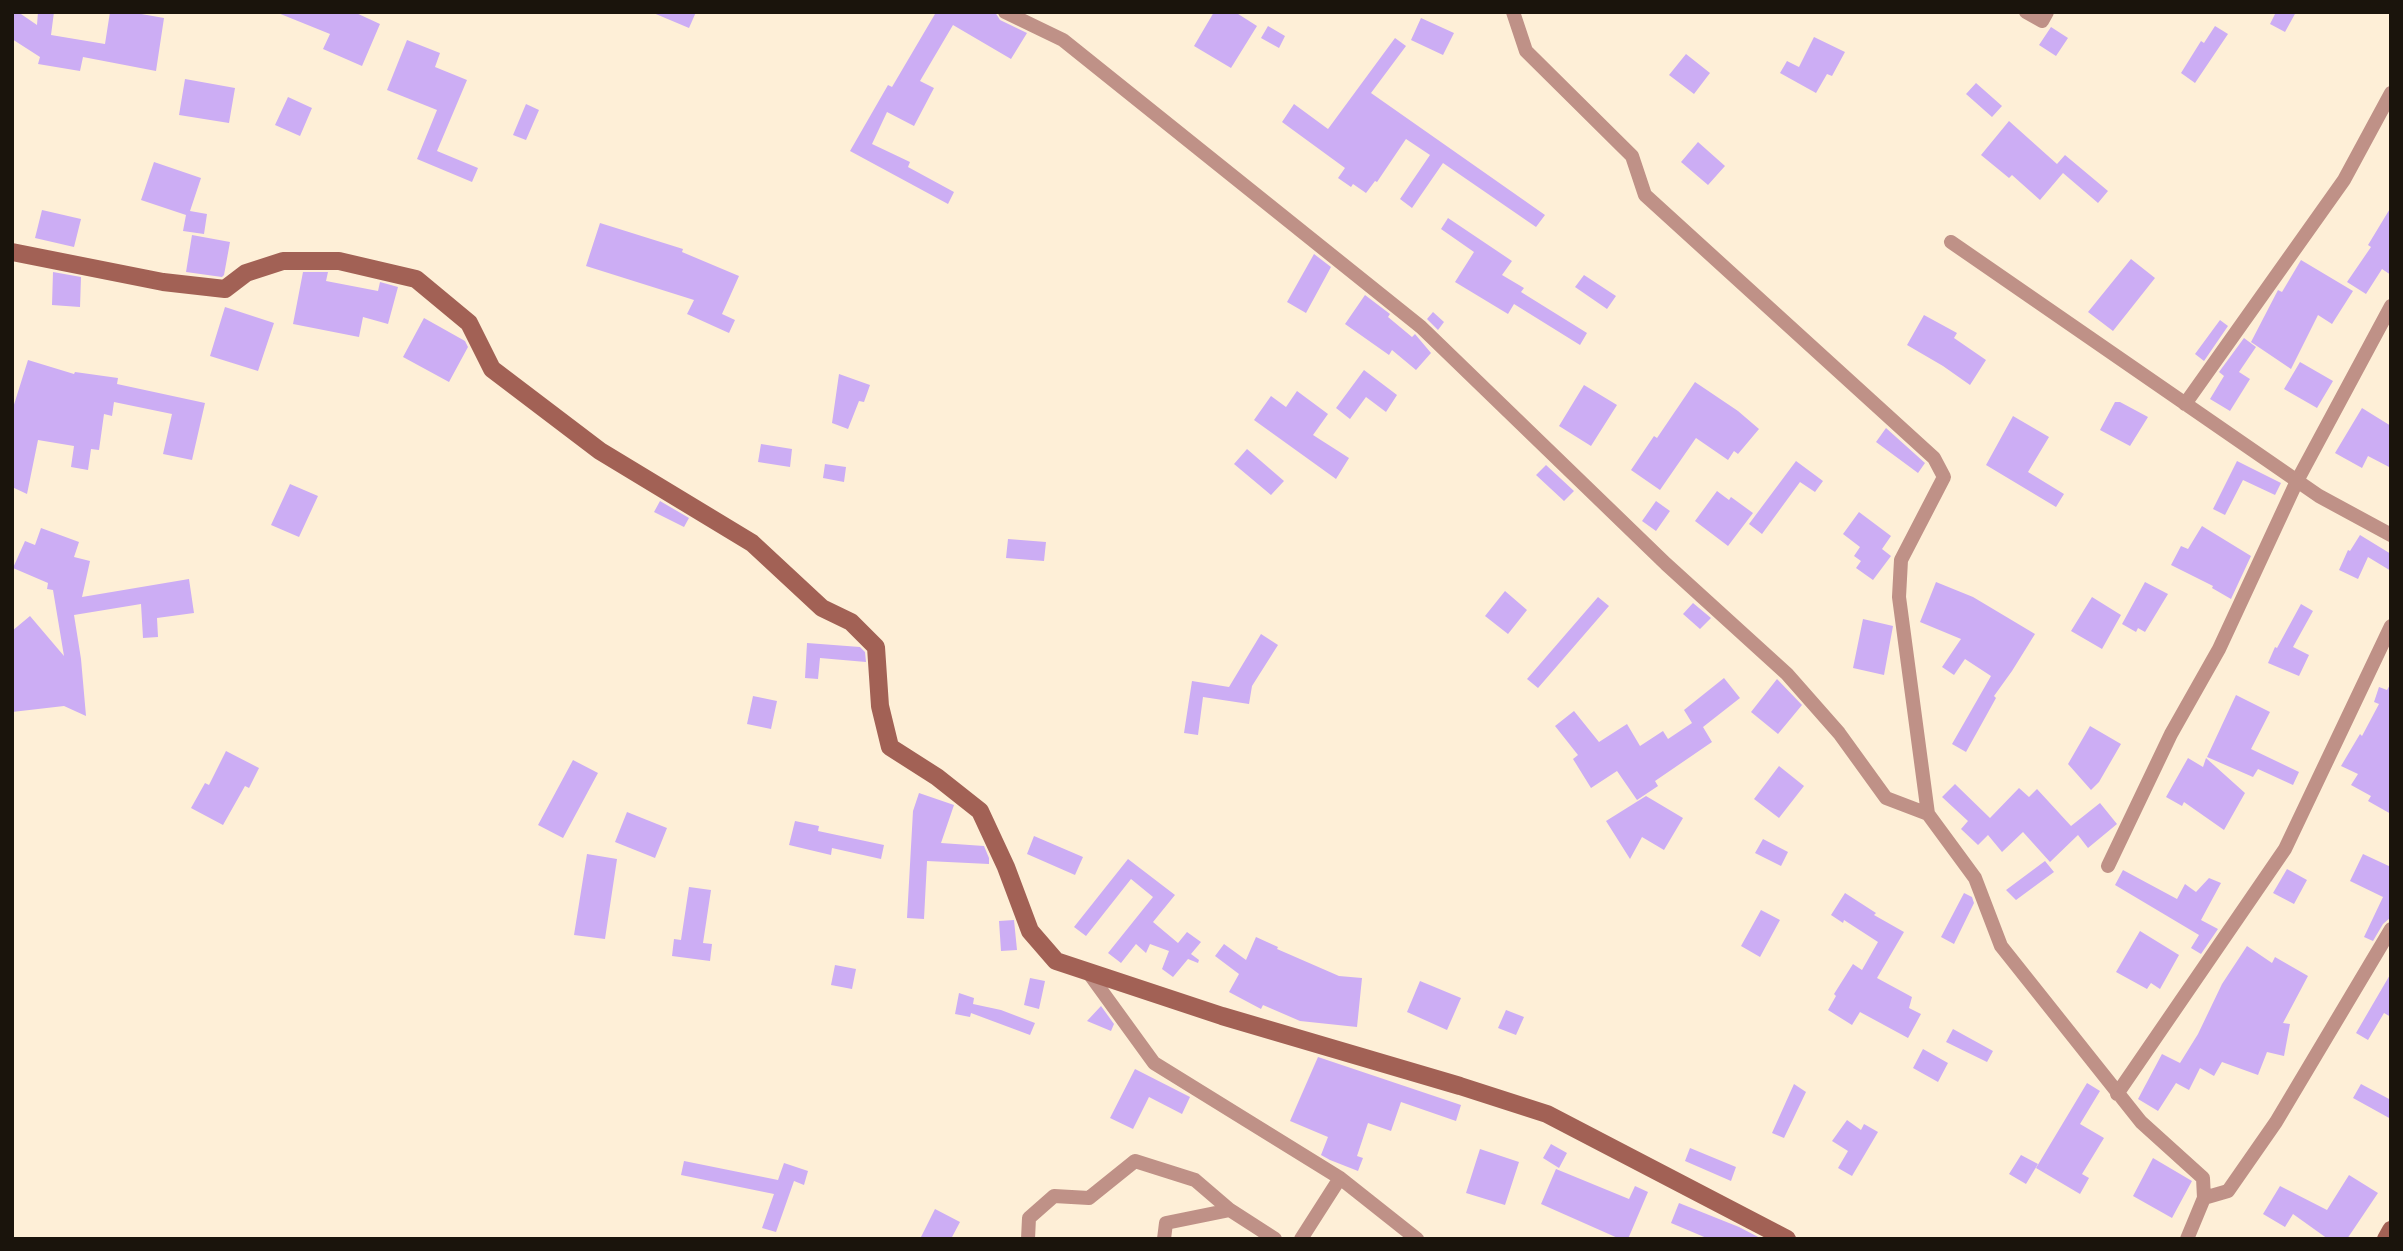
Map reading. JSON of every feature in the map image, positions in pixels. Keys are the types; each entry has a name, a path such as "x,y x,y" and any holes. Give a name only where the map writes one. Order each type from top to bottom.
{"street":[{"path":"1005,12 1063,40 1421,327 1666,564 1787,674 1839,733 1886,798 1928,814"},
{"path":"1513,12 1526,51 1632,156 1645,195 1934,457 1944,477 1901,560 1899,597 1928,814 1975,878 2001,946 2141,1122 2203,1178 2204,1198 2187,1239"},
{"path":"2026,12 2042,21 2047,12"},
{"path":"2185,404 2344,180 2391,93"},
{"path":"1951,242 2319,496 2391,535"},
{"path":"12,251 163,282 225,289 246,273 283,261 339,261 416,279 469,323 492,369 600,451 751,542 822,608 851,622 876,647 880,706 890,747 937,777 980,811 1006,867 1030,931 1056,961 1222,1016 1547,1114 1787,1239"},
{"path":"2108,866 2171,734 2219,649 2297,481 2391,306"},
{"path":"2117,1094 2285,849 2391,626"},
{"path":"2204,1198 2228,1191 2276,1122 2391,929"},
{"path":"1088,972 1154,1063 1340,1178 1417,1239"},
{"path":"1028,1239 1029,1218 1054,1196 1089,1198 1135,1161 1195,1180 1230,1210 1275,1239"},
{"path":"1301,1239 1340,1178"},
{"path":"1164,1239 1166,1223 1230,1210"},
{"path":"2386,1239 2391,1230"}],"building":[{"path":"12,12 18,12 37,25 38,12 54,12 51,35 105,44 110,12 130,12 164,18 156,71 83,57 80,71 38,64 40,57 12,39"},
{"path":"354,12 380,24 362,66 323,49 330,34 278,13"},
{"path":"651,12 696,12 689,28"},
{"path":"932,12 995,12 1000,20 1027,33 1011,59 953,25 920,81 934,88 914,126 887,112 872,144 910,162 908,167 954,192 948,204 850,151 888,85 892,87 935,14"},
{"path":"1214,12 1235,12 1257,26 1231,68 1194,46"},
{"path":"2276,12 2296,12 2285,32 2270,24"},
{"path":"1421,18 1454,33 1443,55 1411,40"},
{"path":"1268,26 1285,36 1279,48 1261,38"},
{"path":"2215,26 2228,34 2195,83 2181,73 2201,41 2204,43"},
{"path":"2051,27 2068,38 2056,56 2039,45"},
{"path":"1814,37 1845,52 1832,76 1827,74 1816,93 1780,73 1787,61 1799,67"},
{"path":"1395,38 1406,46 1371,93 1545,215 1536,227 1443,163 1412,208 1400,199 1430,155 1406,139 1377,182 1375,181 1366,193 1353,184 1351,187 1338,178 1345,168 1282,122 1294,104 1328,129"},
{"path":"407,40 440,53 435,67 467,80 437,151 478,168 472,182 417,159 437,110 387,90"},
{"path":"1686,54 1710,73 1694,94 1669,75"},
{"path":"185,79 235,88 229,123 179,115"},
{"path":"1976,83 2002,106 1992,117 1966,94"},
{"path":"288,97 312,108 300,136 275,125"},
{"path":"526,104 539,110 526,140 513,135"},
{"path":"2009,121 2057,164 2065,155 2108,191 2098,203 2063,173 2040,200 2012,175 2009,178 1981,155"},
{"path":"1698,142 1725,166 1708,185 1681,162"},
{"path":"154,162 201,178 190,211 207,214 204,234 183,231 186,215 141,200"},
{"path":"2391,207 2391,275 2382,269 2366,294 2347,282 2371,247 2368,245"},
{"path":"42,210 81,219 74,247 35,238"},
{"path":"1448,218 1512,261 1502,275 1524,288 1521,292 1587,333 1580,345 1514,304 1508,314 1455,282 1474,252 1441,229"},
{"path":"600,223 683,249 682,252 739,276 722,314 735,320 729,333 687,314 694,300 586,266"},
{"path":"192,235 230,242 222,277 186,272"},
{"path":"1314,254 1331,267 1306,313 1287,302"},
{"path":"2131,259 2155,278 2113,331 2088,312"},
{"path":"2301,260 2353,291 2332,324 2318,315 2291,369 2251,342 2278,290 2282,292"},
{"path":"53,272 81,277 80,307 52,305"},
{"path":"303,272 328,272 326,281 378,291 380,282 398,287 388,324 363,317 359,337 293,324"},
{"path":"1584,275 1616,296 1607,309 1575,287"},
{"path":"1365,295 1390,314 1388,317 1412,337 1415,334 1431,353 1416,370 1392,350 1389,355 1345,324"},
{"path":"225,307 274,323 258,371 210,356"},
{"path":"1433,312 1444,322 1438,330 1427,319"},
{"path":"1924,315 1957,333 1954,338 1986,360 1970,385 1907,345"},
{"path":"424,318 465,341 468,347 449,382 403,357"},
{"path":"2220,320 2228,326 2204,361 2195,354"},
{"path":"2244,338 2256,347 2239,372 2250,379 2230,411 2210,399 2224,376 2219,372"},
{"path":"28,360 74,374 118,378 117,384 205,403 192,460 163,454 172,414 114,402 112,416 104,414 99,450 91,449 88,470 71,467 74,446 38,440 27,494 12,487 12,411"},
{"path":"2300,362 2333,381 2317,408 2284,389"},
{"path":"1364,370 1397,395 1386,412 1366,397 1350,419 1336,408"},
{"path":"839,374 870,385 864,402 859,401 848,429 832,423"},
{"path":"1695,382 1759,429 1738,454 1734,451 1728,460 1696,438 1660,490 1631,470 1654,436 1657,438"},
{"path":"1584,385 1617,405 1591,446 1559,426"},
{"path":"1297,391 1328,414 1313,435 1349,458 1336,479 1254,420 1271,396 1286,407"},
{"path":"2115,402 2148,417 2130,446 2100,430"},
{"path":"2362,408 2391,426 2391,468 2368,456 2362,468 2335,453"},
{"path":"2013,416 2049,437 2028,472 2064,494 2056,507 1986,465"},
{"path":"1886,428 1925,463 1918,473 1876,442"},
{"path":"761,444 792,449 790,467 758,462"},
{"path":"1247,449 1284,481 1271,495 1234,464"},
{"path":"1796,461 1823,481 1815,492 1800,482 1762,534 1749,524"},
{"path":"2237,461 2281,483 2275,495 2243,480 2225,515 2213,509"},
{"path":"825,464 846,467 844,482 823,478"},
{"path":"1546,465 1574,491 1564,501 1536,475"},
{"path":"290,484 318,496 299,537 271,525"},
{"path":"1717,491 1729,500 1731,497 1753,513 1728,546 1695,521"},
{"path":"660,501 689,518 684,527 654,512"},
{"path":"1656,501 1670,511 1656,531 1642,521"},
{"path":"1859,512 1891,536 1882,549 1891,556 1873,580 1856,568 1861,561 1854,556 1860,547 1843,534"},
{"path":"2202,526 2251,556 2231,599 2212,588 2213,586 2171,565 2181,546 2188,549"},
{"path":"41,528 79,542 74,557 90,561 82,597 189,579 194,613 157,618 158,637 143,638 141,604 74,615 86,716 64,706 12,712 12,631 30,616 64,656 53,590 47,589 48,583 13,568 25,541 35,545"},
{"path":"2360,535 2391,554 2391,571 2368,557 2358,579 2339,570 2348,550 2350,551"},
{"path":"1008,539 1046,542 1044,561 1006,558"},
{"path":"1936,582 1973,597 2035,634 1994,696 1996,698 1966,752 1952,744 1991,676 1965,659 1954,675 1942,667 1961,639 1920,622"},
{"path":"2145,582 2168,594 2145,632 2138,628 2136,632 2122,624"},
{"path":"1505,591 1527,610 1508,634 1485,616"},
{"path":"1598,597 1609,606 1538,688 1527,679"},
{"path":"2092,597 2121,615 2102,649 2071,631"},
{"path":"1693,603 1711,618 1700,629 1683,614"},
{"path":"2301,604 2313,611 2293,647 2309,655 2299,676 2268,663"},
{"path":"1863,619 1893,626 1884,675 1853,668"},
{"path":"1261,634 1278,645 1252,686 1249,704 1203,697 1198,735 1184,733 1192,681 1229,687"},
{"path":"807,643 860,647 865,652 866,662 820,658 818,679 805,678"},
{"path":"1724,678 1740,698 1703,727 1712,742 1655,781 1658,786 1637,800 1617,771 1591,788 1573,759 1578,755 1555,726 1574,711 1599,742 1627,724 1640,746 1663,731 1668,739 1692,723 1684,710"},
{"path":"1777,679 1802,705 1778,734 1751,712"},
{"path":"2391,683 2391,814 2368,801 2371,796 2351,785 2358,774 2341,766 2360,734 2362,736 2379,704 2374,702 2379,687 2387,690"},
{"path":"2236,695 2270,712 2251,749 2299,772 2293,785 2258,769 2253,777 2207,757"},
{"path":"753,696 777,701 771,729 747,724"},
{"path":"2090,726 2121,744 2099,782 2091,790 2068,764"},
{"path":"226,751 259,768 249,788 245,786 223,825 191,808 205,783 209,785"},
{"path":"2188,758 2203,767 2206,758 2245,793 2224,830 2184,802 2182,806 2166,797"},
{"path":"573,760 598,773 563,838 538,825"},
{"path":"1779,766 1804,786 1779,818 1754,799"},
{"path":"1955,784 1990,818 2019,788 2029,797 2037,789 2071,826 2100,803 2117,824 2088,848 2078,835 2050,862 2023,832 2002,852 1988,835 1978,845 1961,829 1968,821 1942,797"},
{"path":"919,793 954,805 941,843 984,846 989,858 989,864 927,861 924,919 907,918 913,811"},
{"path":"1646,796 1683,818 1664,850 1642,837 1630,859 1606,821"},
{"path":"627,812 667,828 655,858 615,842"},
{"path":"795,821 819,826 818,831 884,845 881,859 832,848 831,855 789,845"},
{"path":"1034,836 1083,857 1075,875 1027,854"},
{"path":"1763,839 1788,852 1781,866 1755,853"},
{"path":"587,854 617,859 605,939 574,935"},
{"path":"2363,854 2391,867 2391,917 2383,924 2373,941 2364,937 2383,897 2350,881"},
{"path":"1128,859 1175,895 1153,922 1178,943 1187,932 1201,942 1191,954 1199,960 1198,963 1188,959 1173,977 1162,969 1169,951 1150,944 1146,953 1136,944 1121,963 1108,953 1153,897 1131,879 1086,936 1074,927"},
{"path":"2045,861 2054,872 2016,900 2006,890"},
{"path":"2287,869 2307,880 2294,904 2273,893"},
{"path":"2123,870 2177,899 2185,884 2196,892 2209,878 2221,883 2201,920 2218,929 2201,954 2191,948 2199,935 2115,885"},
{"path":"689,887 711,890 703,943 712,944 710,961 672,956 674,939 681,940"},
{"path":"1845,893 1876,913 1874,915 1904,932 1877,978 1912,997 1909,1008 1921,1014 1908,1038 1860,1012 1852,1025 1828,1010 1836,996 1834,994 1853,964 1862,970 1878,942 1844,920 1843,923 1831,915"},
{"path":"1964,893 1972,897 1974,903 1954,944 1941,937"},
{"path":"1761,910 1780,920 1760,957 1741,946"},
{"path":"1014,920 1017,950 1001,951 999,921"},
{"path":"2140,931 2179,955 2160,989 2151,983 2147,989 2116,972"},
{"path":"1256,937 1339,976 1362,978 1357,1027 1300,1021 1263,1005 1261,1009 1229,992 1239,974 1215,956 1224,944 1246,960"},
{"path":"2247,946 2272,963 2275,957 2308,976 2283,1023 2290,1024 2284,1056 2267,1052 2258,1075 2222,1062 2214,1076 2200,1068 2189,1090 2176,1083 2158,1111 2138,1099 2162,1054 2180,1063 2198,1034 2222,984"},
{"path":"835,965 856,969 852,989 831,985"},
{"path":"2391,973 2391,1017 2384,1013 2368,1040 2356,1033"},
{"path":"1030,978 1045,981 1039,1009 1024,1005"},
{"path":"1420,981 1461,998 1447,1030 1407,1012"},
{"path":"959,993 974,998 973,1004 1001,1010 1035,1023 1030,1035 971,1013 970,1017 955,1014"},
{"path":"1101,1006 1114,1024 1111,1031 1087,1021"},
{"path":"1506,1010 1524,1017 1516,1035 1498,1028"},
{"path":"1953,1029 1993,1051 1987,1062 1946,1042"},
{"path":"1923,1049 1948,1063 1938,1082 1913,1068"},
{"path":"1318,1057 1461,1105 1456,1121 1401,1102 1391,1131 1368,1123 1357,1156 1363,1158 1358,1171 1330,1160 1321,1155 1328,1137 1290,1121"},
{"path":"1135,1069 1190,1097 1182,1114 1149,1097 1133,1129 1110,1118"},
{"path":"2087,1083 2100,1091 2080,1124 2104,1138 2082,1174 2089,1178 2080,1194 2036,1168"},
{"path":"1794,1084 1806,1092 1784,1138 1772,1133"},
{"path":"2361,1084 2391,1100 2391,1119 2353,1098"},
{"path":"1847,1120 1861,1130 1864,1124 1878,1132 1852,1176 1838,1168 1848,1151 1832,1141"},
{"path":"1551,1144 1567,1153 1559,1168 1543,1158"},
{"path":"1690,1148 1736,1167 1731,1181 1685,1161"},
{"path":"1480,1149 1519,1162 1505,1205 1466,1193"},
{"path":"2021,1155 2038,1164 2026,1184 2009,1174"},
{"path":"2153,1158 2192,1181 2172,1218 2133,1196"},
{"path":"684,1161 778,1180 784,1163 808,1171 804,1185 794,1181 776,1232 762,1228 774,1194 681,1175"},
{"path":"1556,1169 1629,1199 1635,1186 1648,1192 1628,1239 1620,1239 1541,1204"},
{"path":"2349,1175 2378,1193 2347,1239 2328,1239 2293,1214 2285,1227 2263,1214 2280,1186 2327,1210"},
{"path":"1679,1203 1762,1239 1709,1239 1671,1223"},
{"path":"935,1209 960,1222 951,1239 920,1239"}]}
